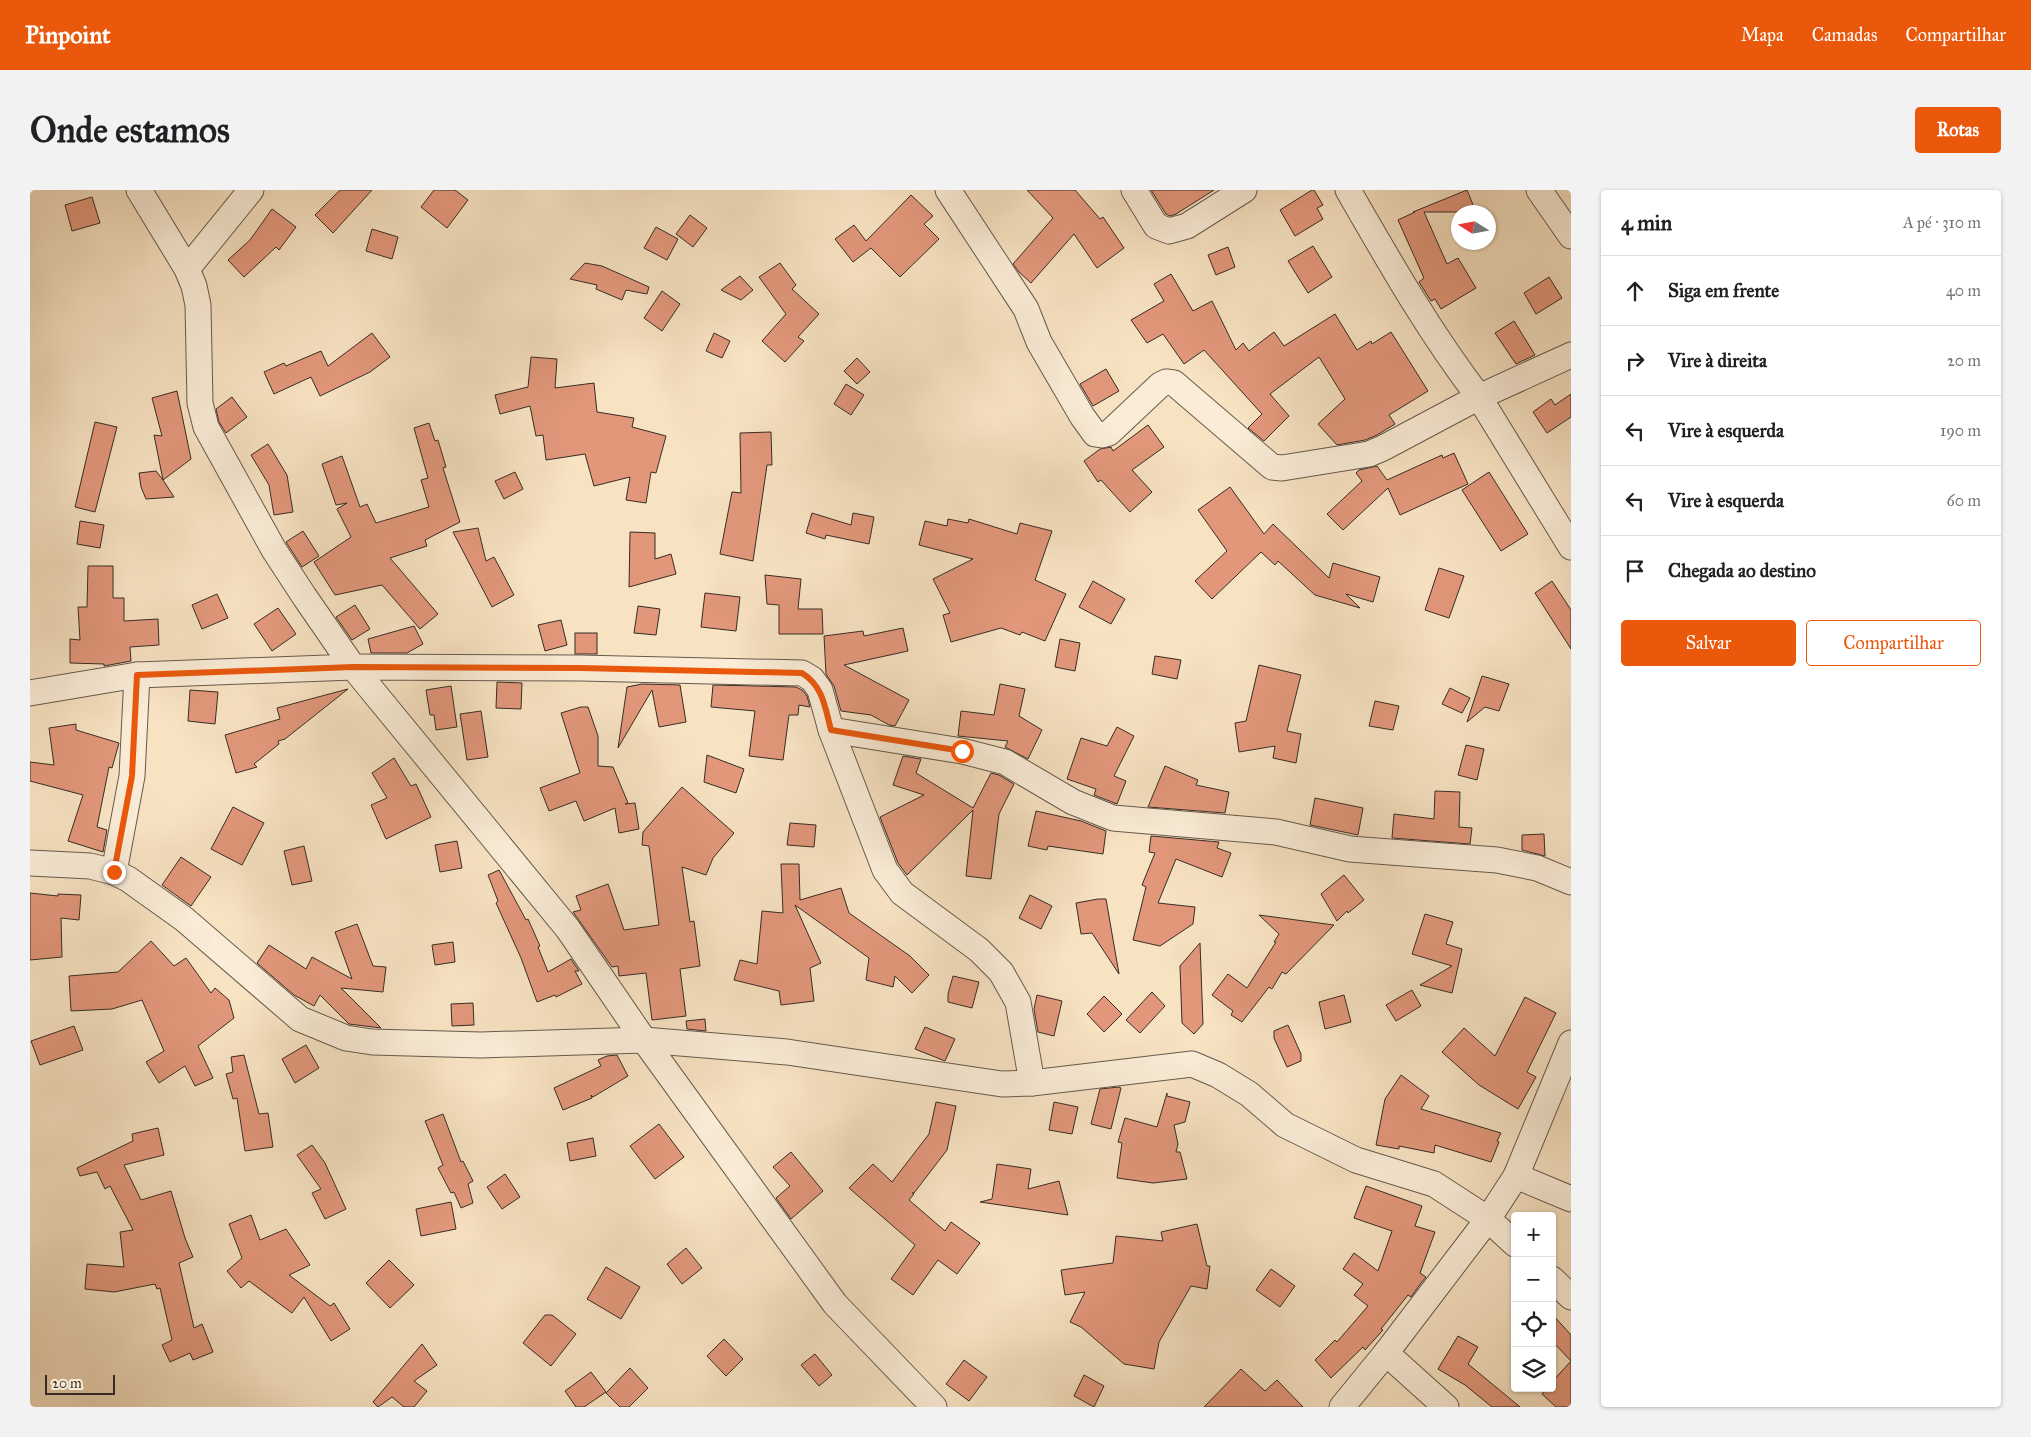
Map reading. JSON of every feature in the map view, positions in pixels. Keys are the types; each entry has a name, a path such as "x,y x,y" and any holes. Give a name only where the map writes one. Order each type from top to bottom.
{"street":[{"path":"139,190 186,269 194,286 198,305 200,403 206,427 274,550 353,667 568,929 644,1040 835,1304 934,1407"},
{"path":"186,269 251,190"},
{"path":"948,190 1026,309 1039,342 1082,416 1095,434 1109,433 1160,385 1166,382 1174,383 1272,467 1282,468 1368,454 1383,448 1479,397 1571,355"},
{"path":"1134,190 1156,226 1169,231 1187,226 1244,190"},
{"path":"1348,190 1412,301 1450,360 1479,397 1571,547"},
{"path":"1539,190 1571,236"},
{"path":"30,693 137,675 353,667 580,668 802,673 812,679 820,690 831,730 885,870 902,893 979,950 1001,972 1018,1002 1032,1083"},
{"path":"114,872 132,776 137,675"},
{"path":"831,730 962,751 1005,762 1073,802 1113,818 1276,832 1350,849 1498,860 1537,868 1571,882"},
{"path":"30,863 90,866 114,872 128,879 184,919 300,1019 346,1038 372,1042 481,1045 644,1040 787,1052 1002,1084 1032,1083 1192,1064 1218,1075 1249,1094 1285,1125 1356,1160 1434,1184 1488,1219 1511,1240"},
{"path":"1342,1407 1386,1353 1488,1219 1516,1176 1571,1043"},
{"path":"1516,1176 1571,1199"},
{"path":"1556,1283 1571,1297"},
{"path":"1386,1353 1446,1407"}],"building":[{"path":"340,190 372,190 333,233 315,215"},
{"path":"434,190 455,190 468,200 447,228 421,207"},
{"path":"1027,190 1075,190 1100,219 1103,217 1124,248 1097,268 1074,234 1031,283 1013,264 1053,218"},
{"path":"1151,190 1214,190 1170,216 1166,214"},
{"path":"1314,190 1323,205 1317,208 1323,219 1295,236 1280,210"},
{"path":"1467,190 1473,205 1451,205 1451,212 1424,212 1447,264 1458,258 1476,288 1441,309 1435,299 1431,301 1419,282 1424,278 1398,220 1415,212 1413,212"},
{"path":"911,195 933,216 924,224 939,239 900,277 871,248 853,262 835,239 854,225 866,241"},
{"path":"92,197 100,223 72,231 65,205"},
{"path":"272,209 296,227 279,250 276,247 244,277 228,260 250,240"},
{"path":"690,215 707,228 693,247 676,234"},
{"path":"656,227 678,239 667,260 644,248"},
{"path":"372,229 398,237 392,259 366,251"},
{"path":"1313,246 1332,277 1308,293 1288,261"},
{"path":"1228,247 1235,267 1216,275 1208,255"},
{"path":"585,263 602,266 649,287 647,294 626,290 622,300 596,289 597,285 570,279"},
{"path":"780,263 796,285 792,289 819,314 798,337 804,341 785,362 762,341 786,314 759,277"},
{"path":"1171,274 1193,311 1212,301 1236,350 1243,343 1249,351 1274,332 1284,346 1335,314 1357,350 1371,341 1372,344 1391,332 1428,391 1389,415 1395,424 1377,435 1365,440 1337,445 1318,424 1345,399 1319,357 1270,394 1289,416 1264,441 1248,428 1262,414 1204,350 1184,364 1163,334 1147,343 1131,320 1164,301 1154,284"},
{"path":"740,276 753,290 741,300 721,290"},
{"path":"1549,277 1562,298 1536,314 1524,293"},
{"path":"662,291 680,304 662,331 644,318"},
{"path":"1514,321 1535,355 1516,364 1495,333"},
{"path":"372,333 390,357 370,372 320,396 311,377 274,394 264,372 284,363 286,366 321,351 328,366"},
{"path":"714,333 730,341 722,358 706,351"},
{"path":"531,357 557,359 555,388 594,383 597,412 634,418 632,427 666,436 656,473 651,472 646,503 626,500 630,477 594,486 585,454 546,460 543,435 536,436 530,406 500,414 495,395 528,387"},
{"path":"857,358 870,372 857,384 844,371"},
{"path":"1106,369 1119,391 1093,406 1080,384"},
{"path":"846,384 864,395 851,415 834,404"},
{"path":"177,391 191,459 163,480 154,435 162,436 152,398"},
{"path":"1571,394 1571,417 1547,433 1533,412 1551,399 1555,405"},
{"path":"232,397 247,417 226,433 219,422 216,409"},
{"path":"95,422 117,427 95,512 75,507"},
{"path":"429,423 435,441 438,440 446,467 443,468 460,522 425,540 427,546 390,558 438,614 420,629 382,585 335,595 314,562 351,537 337,509 347,503 336,505 322,464 342,456 360,507 367,504 376,523 429,507 421,480 428,478 414,428"},
{"path":"1148,425 1164,447 1132,470 1152,492 1130,512 1101,480 1098,482 1084,461 1100,449 1111,447 1113,451"},
{"path":"771,432 772,465 767,465 753,561 720,554 732,492 741,493 740,433"},
{"path":"268,444 287,475 293,512 274,515 269,485 251,455"},
{"path":"1454,453 1468,484 1400,515 1388,488 1343,530 1327,514 1362,481 1356,473 1359,470 1377,466 1387,480 1442,455 1443,458"},
{"path":"156,471 174,497 146,499 141,487 139,473"},
{"path":"515,472 523,489 504,499 495,481"},
{"path":"1489,472 1528,534 1501,551 1462,490"},
{"path":"1230,487 1264,534 1273,524 1329,578 1333,563 1380,577 1373,602 1346,594 1360,608 1315,595 1278,561 1275,565 1261,552 1212,599 1195,581 1227,551 1198,510"},
{"path":"812,513 851,525 853,513 874,517 869,544 826,535 825,539 806,533"},
{"path":"948,519 968,523 969,519 1017,534 1020,523 1052,531 1035,580 1066,594 1045,641 1022,632 1020,635 1001,628 951,642 943,615 950,613 933,579 973,559 919,545 925,521 947,526"},
{"path":"80,521 104,525 100,548 77,544"},
{"path":"478,528 486,561 494,557 514,595 492,607 453,532"},
{"path":"303,531 319,556 302,567 286,542"},
{"path":"630,532 655,533 655,559 671,554 676,574 629,587"},
{"path":"88,566 113,566 113,598 124,598 124,621 158,619 159,645 130,647 131,661 104,666 104,664 70,663 70,639 80,640 78,607 87,607"},
{"path":"1439,568 1464,576 1449,618 1425,610"},
{"path":"765,575 801,579 798,609 822,609 823,634 779,634 779,605 767,604"},
{"path":"1093,581 1125,599 1111,624 1079,607"},
{"path":"1552,581 1571,610 1571,649 1535,593"},
{"path":"705,593 740,597 736,631 701,627"},
{"path":"217,594 228,618 202,629 192,605"},
{"path":"355,605 370,629 352,640 336,617"},
{"path":"638,606 660,609 656,635 634,633"},
{"path":"278,608 296,634 272,651 254,624"},
{"path":"561,620 567,645 545,651 538,625"},
{"path":"414,626 423,644 407,653 371,653 368,639"},
{"path":"903,628 908,651 844,665 909,700 895,726 889,725 871,715 841,711 834,686 826,674 824,636 863,631 864,636"},
{"path":"575,633 597,633 597,654 575,654"},
{"path":"1060,639 1080,643 1075,671 1055,667"},
{"path":"1155,656 1181,660 1177,679 1152,674"},
{"path":"1259,665 1301,675 1287,731 1301,734 1296,763 1273,758 1275,746 1239,752 1235,723 1246,721"},
{"path":"1482,676 1509,684 1499,711 1485,707 1467,722"},
{"path":"497,682 522,683 521,709 496,708"},
{"path":"642,684 680,685 686,722 659,727 652,690 618,748 627,687"},
{"path":"1000,684 1025,689 1019,716 1042,730 1028,759 1005,747 1008,741 958,736 961,711 994,715"},
{"path":"713,685 796,687 802,690 807,696 810,707 799,705 798,715 789,715 783,760 749,756 755,711 711,707"},
{"path":"451,686 457,727 436,730 434,715 430,715 426,690"},
{"path":"1450,688 1470,698 1462,713 1442,704"},
{"path":"348,689 285,739 278,741 279,744 254,764 257,767 236,773 225,735 280,719 277,708"},
{"path":"190,690 218,692 215,724 188,721"},
{"path":"1375,701 1399,706 1393,730 1369,726"},
{"path":"581,707 588,707 598,736 598,766 613,767 628,803 625,804 635,803 639,829 619,833 615,808 584,821 576,801 549,811 540,788 580,773 561,713"},
{"path":"481,711 488,757 467,760 460,714"},
{"path":"76,724 76,730 119,743 112,768 109,767 97,827 107,830 103,852 68,841 83,795 30,781 30,762 54,765 49,728"},
{"path":"1117,727 1134,736 1114,776 1126,781 1117,804 1094,795 1096,789 1067,779 1081,738 1107,746"},
{"path":"1466,745 1484,749 1477,780 1458,775"},
{"path":"707,755 744,769 736,793 704,782"},
{"path":"903,756 921,759 916,773 973,808 991,773 999,775 1014,784 999,814 991,879 966,876 973,810 907,875 898,863 880,817 924,795 893,785"},
{"path":"394,758 411,786 416,784 431,817 386,839 371,805 387,798 372,773"},
{"path":"1165,766 1198,780 1196,785 1229,792 1225,813 1148,807"},
{"path":"682,787 734,833 713,858 706,875 682,867 690,922 694,921 700,966 680,969 686,1016 652,1020 646,973 619,976 618,966 612,967 573,912 581,910 576,896 608,884 624,930 659,925 649,846 642,845 643,832"},
{"path":"1435,791 1460,792 1459,827 1472,828 1470,844 1392,838 1394,814 1434,819"},
{"path":"1315,798 1363,808 1358,835 1310,825"},
{"path":"233,807 264,823 242,865 211,849"},
{"path":"1036,811 1081,821 1106,831 1103,854 1048,846 1047,850 1028,846"},
{"path":"790,823 816,825 814,847 787,845"},
{"path":"1544,834 1545,856 1522,850 1522,835"},
{"path":"1151,836 1219,842 1217,848 1231,853 1222,877 1176,859 1158,903 1195,907 1193,924 1160,946 1133,940 1146,887 1142,885 1155,853 1149,852"},
{"path":"457,841 462,868 440,872 435,845"},
{"path":"304,846 312,881 292,885 284,851"},
{"path":"181,857 211,877 191,906 162,885"},
{"path":"781,864 799,864 800,900 841,888 849,913 910,956 929,975 912,993 895,976 893,987 866,980 869,958 795,905 821,963 810,968 814,1001 781,1005 779,991 734,980 740,960 757,964 762,911 783,913"},
{"path":"499,870 526,920 528,919 540,946 538,947 548,972 571,959 579,971 575,971 582,984 556,997 555,995 537,1002 521,958 496,903 498,901 488,875"},
{"path":"1344,875 1364,900 1348,913 1347,911 1337,921 1321,894"},
{"path":"30,893 58,896 58,894 81,895 79,920 61,918 62,957 30,960"},
{"path":"1030,895 1052,906 1041,929 1019,918"},
{"path":"1106,899 1119,974 1092,933 1081,934 1076,903"},
{"path":"1425,914 1453,922 1446,944 1462,949 1452,993 1420,985 1452,966 1412,954"},
{"path":"1259,915 1334,925 1286,974 1282,972 1272,989 1269,987 1242,1022 1231,1015 1233,1011 1212,995 1228,974 1247,988 1276,942 1274,942 1279,934"},
{"path":"357,924 373,966 386,967 383,992 341,988 381,1028 349,1024 320,995 314,1006 294,995 257,963 269,945 306,969 312,957 352,979 335,932"},
{"path":"151,941 174,966 186,958 211,993 215,988 229,1000 234,1018 198,1046 213,1078 195,1086 185,1066 159,1083 146,1062 164,1051 142,1000 112,1009 71,1011 69,976 118,972"},
{"path":"453,942 455,962 435,965 432,945"},
{"path":"1200,943 1203,1024 1194,1034 1182,1023 1180,966"},
{"path":"953,976 979,982 972,1008 948,1002 948,994"},
{"path":"1412,990 1421,1006 1396,1021 1386,1005"},
{"path":"1152,992 1165,1006 1140,1033 1126,1020"},
{"path":"1037,995 1062,1001 1054,1036 1038,1032 1034,1009"},
{"path":"1344,995 1351,1022 1325,1029 1319,1002"},
{"path":"1104,996 1122,1014 1104,1032 1087,1014"},
{"path":"1525,997 1556,1013 1527,1072 1536,1077 1518,1109 1479,1085 1442,1052 1464,1028 1495,1056"},
{"path":"473,1003 474,1025 452,1026 451,1004"},
{"path":"705,1019 706,1031 687,1029 686,1021"},
{"path":"1288,1025 1301,1054 1301,1061 1287,1067 1274,1038 1274,1031"},
{"path":"74,1026 83,1050 40,1065 31,1041"},
{"path":"925,1027 955,1039 945,1061 915,1049"},
{"path":"306,1045 319,1068 295,1083 282,1059"},
{"path":"244,1055 259,1114 268,1113 273,1147 245,1151 237,1098 233,1099 226,1074 233,1072 231,1057"},
{"path":"617,1055 628,1076 593,1097 591,1095 592,1098 563,1110 554,1088 601,1066 598,1060 607,1056"},
{"path":"1401,1075 1429,1096 1421,1109 1501,1133 1491,1162 1435,1145 1434,1153 1399,1146 1399,1149 1376,1145 1385,1099"},
{"path":"1121,1088 1111,1129 1091,1124 1100,1089"},
{"path":"1167,1093 1167,1096 1190,1102 1185,1122 1174,1125 1178,1144 1176,1152 1180,1152 1187,1179 1153,1183 1117,1178 1122,1143 1118,1142 1125,1118 1157,1127"},
{"path":"936,1102 956,1106 947,1150 914,1193 912,1193 914,1194 909,1200 945,1231 951,1222 980,1243 957,1274 938,1260 913,1295 891,1279 915,1245 849,1188 873,1164 892,1182 929,1134"},
{"path":"1054,1102 1078,1107 1072,1134 1049,1130"},
{"path":"443,1114 461,1162 463,1161 473,1181 468,1184 473,1203 461,1208 454,1192 451,1193 438,1168 443,1165 425,1121"},
{"path":"659,1124 684,1157 655,1179 630,1146"},
{"path":"158,1128 164,1155 124,1165 141,1200 171,1191 185,1238 193,1257 179,1263 194,1328 202,1324 213,1352 193,1360 190,1353 170,1362 162,1345 172,1340 160,1288 157,1289 155,1284 114,1292 85,1289 87,1264 124,1267 120,1232 133,1230 110,1186 105,1189 97,1172 80,1176 77,1168 133,1141 132,1134"},
{"path":"593,1138 596,1156 570,1161 567,1143"},
{"path":"312,1145 325,1163 346,1209 325,1219 312,1193 321,1189 297,1155"},
{"path":"791,1152 823,1191 791,1219 776,1198 790,1186 773,1167"},
{"path":"997,1164 1031,1169 1028,1189 1059,1181 1068,1215 980,1202 992,1199"},
{"path":"505,1174 520,1197 502,1209 487,1187"},
{"path":"1366,1186 1422,1206 1415,1226 1435,1232 1420,1273 1426,1277 1411,1297 1408,1295 1381,1329 1383,1330 1365,1350 1363,1347 1331,1378 1315,1360 1335,1340 1337,1342 1368,1306 1354,1295 1363,1284 1343,1269 1354,1253 1378,1271 1392,1231 1354,1218"},
{"path":"451,1202 456,1229 421,1236 416,1209"},
{"path":"251,1215 260,1240 286,1229 310,1265 289,1275 330,1306 334,1303 350,1329 331,1341 304,1297 292,1313 249,1281 241,1288 227,1271 242,1258 229,1224"},
{"path":"1197,1224 1207,1266 1210,1266 1207,1289 1191,1286 1159,1342 1154,1369 1124,1364 1081,1327 1070,1322 1085,1292 1065,1295 1061,1270 1113,1263 1116,1236 1163,1241 1161,1232"},
{"path":"686,1248 702,1268 682,1284 667,1264"},
{"path":"389,1260 414,1285 390,1308 366,1283"},
{"path":"606,1267 640,1287 621,1319 587,1299"},
{"path":"1271,1269 1295,1286 1280,1307 1256,1290"},
{"path":"545,1315 552,1315 576,1334 551,1366 523,1343"},
{"path":"1556,1318 1571,1335 1571,1361 1556,1345"},
{"path":"1458,1336 1478,1347 1468,1364 1520,1407 1492,1407 1465,1385 1438,1369"},
{"path":"724,1339 743,1359 726,1376 707,1356"},
{"path":"422,1344 437,1365 414,1381 427,1391 414,1407 404,1407 392,1397 378,1407 373,1402"},
{"path":"815,1354 832,1375 819,1386 801,1365"},
{"path":"964,1360 987,1377 969,1401 946,1384"},
{"path":"1571,1361 1571,1407 1556,1407 1542,1394 1544,1392 1556,1392 1556,1378"},
{"path":"630,1368 648,1388 629,1407 620,1407 606,1393"},
{"path":"1241,1369 1265,1391 1277,1380 1303,1407 1204,1407"},
{"path":"591,1372 606,1392 584,1407 576,1407 565,1391"},
{"path":"1084,1375 1104,1386 1094,1407 1074,1396"}],"route":[{"path":"114,872 132,776 137,675 353,667 580,668 802,673 812,679 820,690 831,730 962,751"}]}
